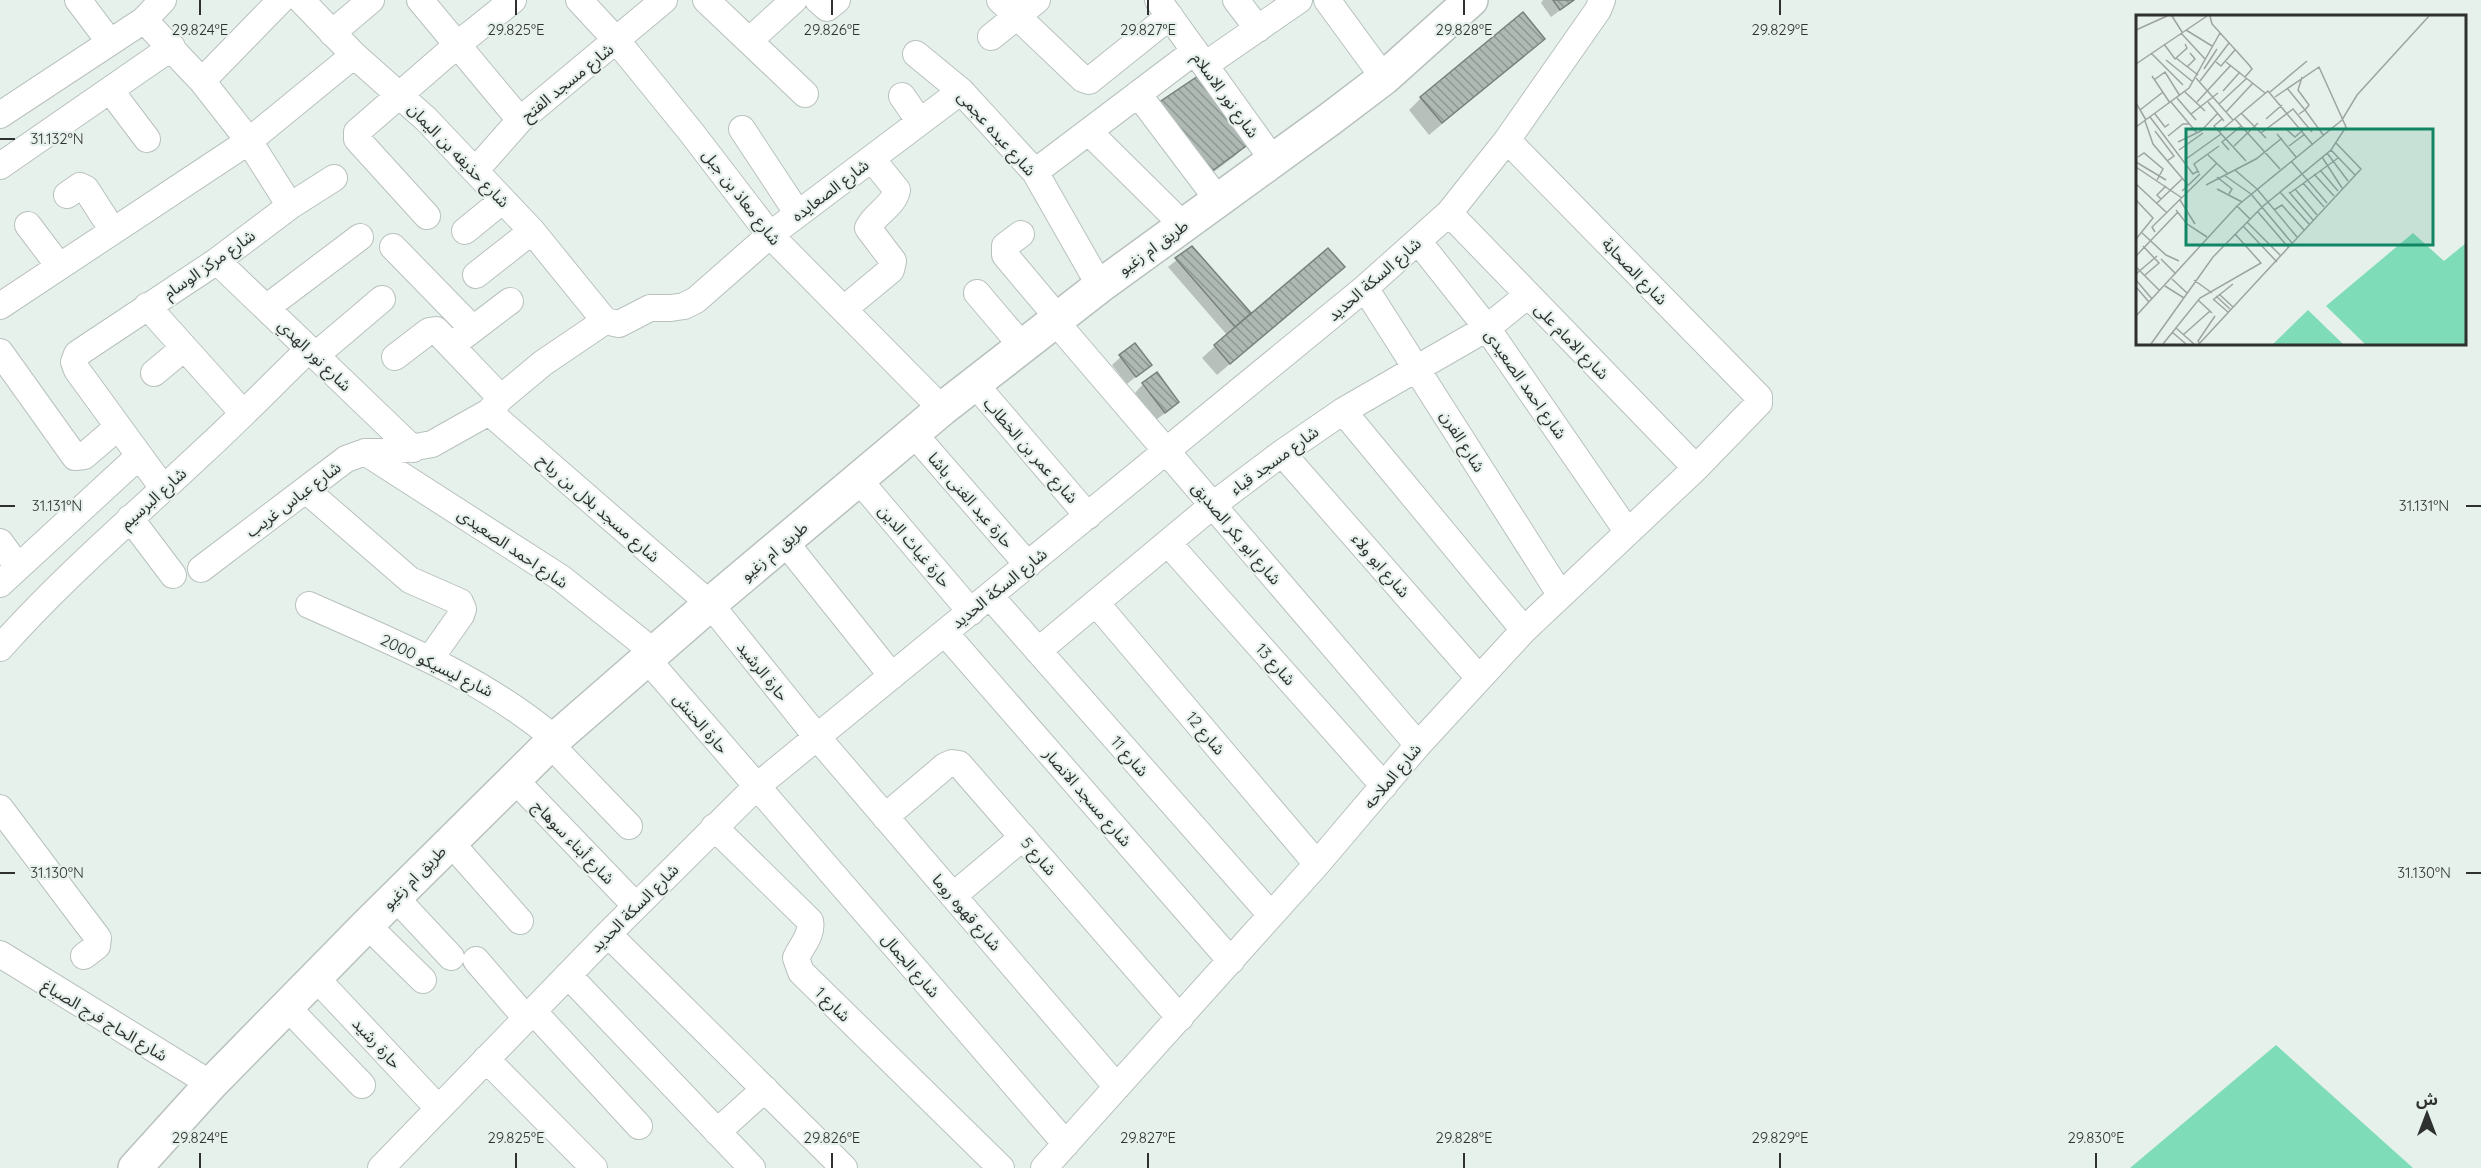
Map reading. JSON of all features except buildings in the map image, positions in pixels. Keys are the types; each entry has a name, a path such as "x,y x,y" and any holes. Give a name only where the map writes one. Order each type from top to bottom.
{"main road":[{"name":"طريق ام زغيو","path":"135,1168 211,1084 513,778 553,741 710,604 974,383 1100,286 1383,78 1471,0"}],"street":[{"path":"78,0 109,41"},
{"path":"0,115 144,20 163,0"},
{"path":"202,81 281,0"},
{"name":"شارع حذيفه بن اليمان","path":"301,0 354,55 426,119 503,200 532,231 605,321"},
{"path":"332,33 371,0"},
{"path":"420,0 520,120"},
{"path":"427,216 357,139 357,132 457,45 513,0"},
{"name":"شارع معاذ بن جبل","path":"579,0 617,41 692,132 770,235 942,409"},
{"name":"شارع مسجد الفتح","path":"475,171 520,120 664,0"},
{"path":"705,0 805,94"},
{"path":"749,41 794,0"},
{"path":"818,0 827,8 837,0"},
{"path":"991,37 1008,8 1037,0"},
{"path":"1236,0 1258,29"},
{"path":"1035,172 1138,94 1200,58 1258,29 1299,0"},
{"path":"1327,0 1383,78"},
{"name":"شارع السكة الحديد","path":"381,1168 608,934 756,787 1365,288 1449,213 1507,140 1598,10 1602,0"},
{"path":"1008,8 1083,79 1092,80 1164,8"},
{"name":"شارع نور الاسلام","path":"1164,8 1273,160"},
{"path":"144,20 202,81 249,141 290,206"},
{"path":"0,166 172,47"},
{"name":"شارع عبده عجمى","path":"916,54 961,91 1035,172 1100,286"},
{"path":"0,306 249,141 354,55"},
{"path":"110,90 147,139"},
{"name":"شارع الصعايده","path":"605,321 620,324 650,308 677,307 696,300 770,235 961,91"},
{"path":"1138,94 1218,200"},
{"path":"902,96 920,122"},
{"path":"742,129 798,214"},
{"path":"1089,132 1183,225"},
{"name":"شارع الصحابة","path":"1507,140 1759,397 1759,403"},
{"path":"844,309 893,266 893,261 868,228 893,199 897,190 872,159"},
{"name":"شارع مركز الوسام","path":"118,427 76,370 74,362 76,354 217,261 290,206 334,178"},
{"path":"67,195 80,186 86,189 113,231"},
{"path":"465,231 503,200"},
{"name":"شارع الامام على","path":"1449,213 1696,468"},
{"path":"28,225 59,266"},
{"path":"476,275 532,231"},
{"name":"شارع ابو بكر الصديق","path":"1021,234 1005,246 1005,255 1056,320 1167,452 1418,745"},
{"path":"266,308 360,237"},
{"name":"شارع احمد الصعيدى","path":"1418,241 1487,328 1628,531"},
{"path":"393,247 473,329"},
{"name":"شارع نور الهدي","path":"217,261 413,449"},
{"name":"شارع الفرن","path":"1365,288 1560,594"},
{"path":"977,293 1022,346"},
{"name":"شارع مسجد قباء","path":"1038,651 1213,505 1282,453 1343,411 1487,328 1528,295"},
{"name":"شارع البرسيم","path":"0,648 42,602 243,413 312,352 382,299"},
{"path":"452,345 510,301"},
{"path":"147,306 243,413"},
{"name":"شارع عباس غريب","path":"201,569 346,459 365,452 389,452 432,444 495,405 543,363 605,321"},
{"name":"شارع مسجد بلال بن رباح","path":"395,357 432,330 439,331 452,345 495,405 710,604"},
{"path":"154,373 184,348"},
{"path":"0,352 75,457 84,456 118,427 163,488"},
{"name":"شارع عمر بن الخطاب","path":"974,383 1088,516"},
{"name":"شارع الملاحه","path":"1044,1168 1231,961 1479,678 1560,594 1696,468 1759,403"},
{"path":"1343,411 1524,630"},
{"name":"حارة عبد الغنى باشا","path":"914,434 1028,565"},
{"name":"شارع احمد الصعيدى","path":"365,452 561,578 651,656"},
{"name":"شارع ابو ولاء","path":"1282,453 1479,678"},
{"path":"0,542 9,576 139,456"},
{"name":"حارة غياث الدين","path":"859,480 980,604"},
{"path":"306,490 410,580 460,602 463,609 461,615 430,659"},
{"path":"130,518 173,575"},
{"path":"785,542 892,676"},
{"name":"شارع 13","path":"1168,543 1384,786"},
{"name":"شارع 12","path":"1096,603 1317,864"},
{"name":"حارة الرشيد","path":"710,604 817,737"},
{"name":"شارع 11","path":"980,604 1038,651 1271,915"},
{"name":"شارع ليسيكو 2000","path":"309,605 430,659 480,684 507,701 553,741 629,826"},
{"name":"شارع مسجد الانصار","path":"945,633 1231,961"},
{"name":"حارة الحنش","path":"651,656 756,787"},
{"name":"شارع قهوه روما","path":"817,737 1117,1087"},
{"name":"شارع 5","path":"885,817 945,766 952,763 959,764 1180,1018"},
{"name":"شارع أبناء سوهاج","path":"513,778 636,906"},
{"name":"شارع الجمال","path":"756,787 1066,1144"},
{"path":"0,808 98,938 97,946 84,956"},
{"name":"شارع 1","path":"714,827 810,921 812,928 796,958 801,972 1001,1168"},
{"path":"953,896 1023,837"},
{"path":"450,842 520,921"},
{"path":"395,897 451,957"},
{"path":"367,925 423,980"},
{"path":"608,934 844,1168"},
{"name":"شارع الحاج فرج الصباغ","path":"0,954 211,1084"},
{"path":"476,960 639,1126"},
{"path":"568,975 752,1168"},
{"name":"حارة رشيد","path":"316,978 438,1108"},
{"path":"287,1007 362,1085"},
{"path":"486,1059 594,1168"},
{"path":"717,1132 765,1089"}],"shaded area":[{"path":"2276,1045 2413,1168 2130,1168"}]}
